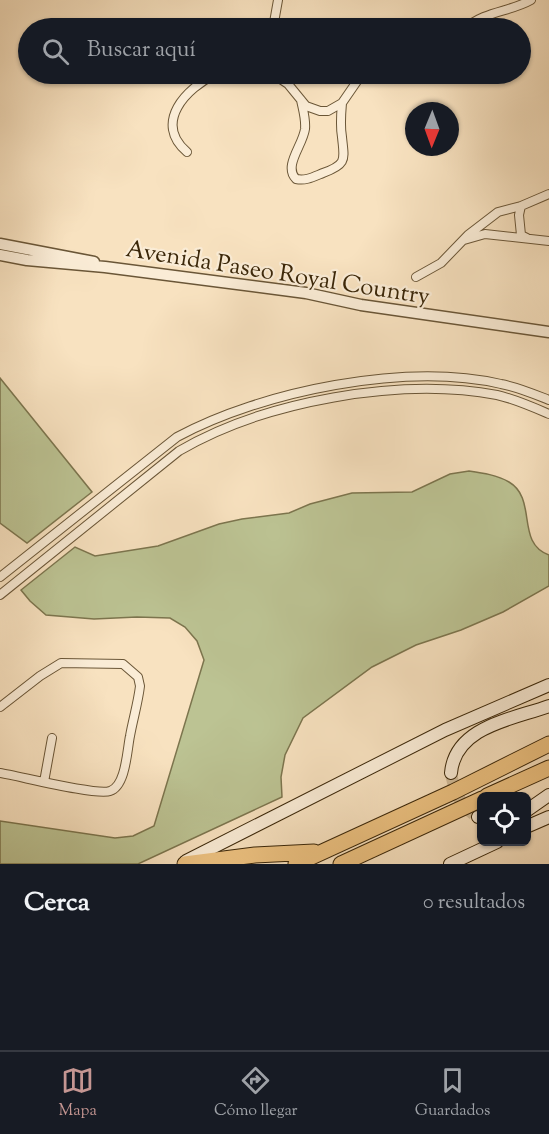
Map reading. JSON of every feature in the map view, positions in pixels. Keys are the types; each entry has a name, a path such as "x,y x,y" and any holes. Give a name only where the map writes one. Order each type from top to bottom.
{"highway":[{"path":"296,864 453,792 549,744"},
{"path":"497,792 549,768"},
{"path":"341,864 477,801"},
{"path":"183,864 255,855 323,851"}],"main road":[{"path":"183,864 445,730 549,685"},
{"path":"451,773 454,759 462,746 480,731 549,706"},
{"path":"531,808 549,795"},
{"path":"531,825 549,817"},
{"path":"450,864 488,846"}],"street":[{"path":"275,18 278,0"},
{"path":"479,18 483,15 519,7 531,0"},
{"path":"187,152 178,145 173,136 174,114 180,102 198,84"},
{"path":"288,84 306,106 320,111 328,111 342,103 355,84"},
{"path":"301,100 305,129 290,169 296,179 305,180 330,171 344,159 341,126 342,103"},
{"path":"416,277 441,263 484,222 498,212 521,206 549,194"},
{"path":"521,206 519,226 521,235 527,238"},
{"path":"464,240 485,234 549,241"},
{"path":"0,244 89,260 105,267"},
{"name":"Avenida Paseo Royal Country","path":"0,255 306,293 422,315 549,332"},
{"path":"0,577 177,437 202,423 237,411 317,389 362,381 401,378 468,378 501,384 549,400"},
{"path":"0,595 179,451 201,438 235,424 321,400 401,390 468,391 500,396 549,414"},
{"path":"0,707 61,663 123,664 138,677 140,686 120,780 117,787 111,791 104,792 0,773"},
{"path":"44,782 52,738"}],"green space":[{"path":"0,378 92,492 27,543 0,523"},
{"path":"469,471 500,478 518,490 523,499 532,541 549,555 549,586 503,612 461,630 416,645 372,667 303,718 285,755 281,777 282,797 138,864 0,864 0,821 115,838 133,836 154,826 204,660 197,641 185,627 170,618 94,619 46,615 21,590 75,547 95,556 158,546 219,524 289,513 310,504 352,493 412,492 450,474"}],"tunnel":[{"path":"451,773 459,798 467,809 477,816"}]}
